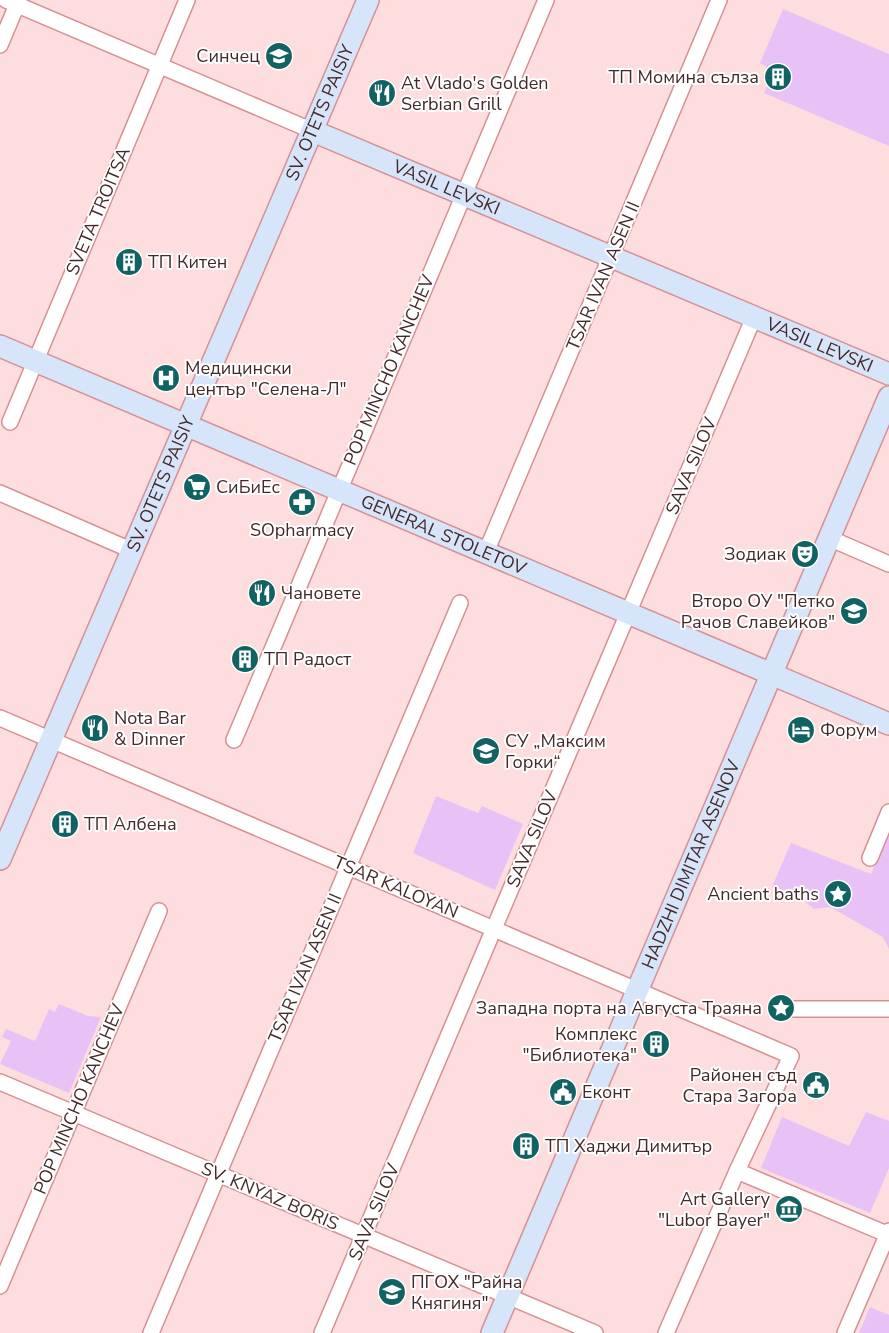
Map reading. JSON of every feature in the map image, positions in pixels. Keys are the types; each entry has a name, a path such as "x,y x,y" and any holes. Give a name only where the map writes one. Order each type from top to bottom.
{"street":[{"name":"SVETA TROITSA","path":"10,422 187,0"},
{"name":"SV. OTETS PAISIY","path":"0,860 314,131 368,0"},
{"name":"POP MINCHO KANCHEV","path":"234,740 546,0"},
{"name":"TSAR IVAN ASEN II","path":"486,552 719,0"},
{"name":"VASIL LEVSKI","path":"14,2 889,374"},
{"path":"0,45 14,2"},
{"name":"SAVA SILOV","path":"322,1333 754,317"},
{"name":"GENERAL STOLETOV","path":"0,346 889,724"},
{"name":"HADZHI DIMITAR ASENOV","path":"492,1333 889,397"},
{"path":"0,493 133,551"},
{"path":"829,538 889,564"},
{"name":"TSAR IVAN ASEN II","path":"151,1333 460,603"},
{"name":"TSAR KALOYAN","path":"0,718 791,1056 737,1171"},
{"path":"870,858 889,812"},
{"name":"POP MINCHO KANCHEV","path":"0,1286 159,911"},
{"path":"791,1009 889,1009"},
{"name":"SV. KNYAZ BORIS","path":"0,1082 595,1333"},
{"path":"666,1333 737,1171 889,1234 844,1333"}],"shaded area":[{"path":"783,9 889,54 889,146 764,93 768,84 763,78 767,67 760,63"},
{"path":"436,796 478,813 482,806 523,824 495,890 413,853"},
{"name":"Ancient baths","path":"889,833 889,949 883,937 830,907 814,909 803,900 772,887 791,843 871,874"},
{"path":"59,1004 88,1016 101,1017 69,1093 0,1064 11,1041 2,1037 6,1029 35,1041 49,1009 55,1012"},
{"path":"866,1112 889,1121 889,1168 870,1213 761,1168 782,1117 849,1146"},
{"path":"870,1307 889,1315 889,1333 859,1333"}],"place":[{"name":"Синчец","path":"279,56"},
{"name":"ТП Момина сълза","path":"778,77"},
{"name":"At Vlado's Golden Serbian Grill","path":"382,93"},
{"name":"ТП Китен","path":"129,262"},
{"name":"Медицински център \"Селена-Л\"","path":"166,378"},
{"name":"СиБиЕс","path":"197,487"},
{"name":"SOpharmacy","path":"302,502"},
{"name":"Зодиак","path":"805,554"},
{"name":"Чановете","path":"262,593"},
{"name":"Второ ОУ \"Петко Рачов Славейков\"","path":"854,611"},
{"name":"ТП Радост","path":"245,659"},
{"name":"Nota Bar & Dinner","path":"95,728"},
{"name":"Форум","path":"801,730"},
{"name":"СУ „Максим Горки“","path":"486,751"},
{"name":"ТП Албена","path":"65,824"},
{"name":"Ancient baths","path":"838,894"},
{"name":"Западна порта на Августа Траяна","path":"781,1008"},
{"name":"Комплекс \"Библиотека\"","path":"656,1044"},
{"name":"Районен съд Стара Загора","path":"816,1085"},
{"name":"Еконт","path":"563,1092"},
{"name":"ТП Хаджи Димитър","path":"526,1146"},
{"name":"Art Gallery \"Lubor Bayer\"","path":"789,1209"},
{"name":"ПГОХ \"Райна Княгиня\"","path":"392,1292"}]}
